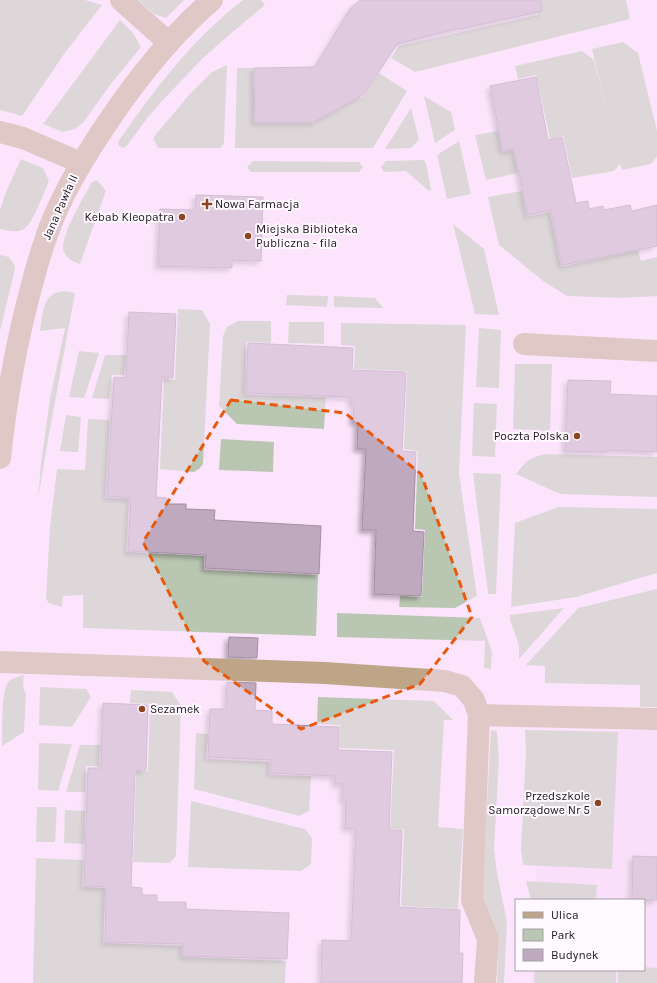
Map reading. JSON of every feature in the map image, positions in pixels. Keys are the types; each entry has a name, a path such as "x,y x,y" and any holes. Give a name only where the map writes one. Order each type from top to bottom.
{"street":[{"path":"122,0 169,43"},
{"name":"Jana Pawła II","path":"0,458 16,350 36,271 52,221 64,195 81,163 130,91 169,43 212,0"},
{"path":"0,132 23,138 81,163"},
{"path":"524,344 657,351"},
{"path":"0,662 325,673 445,681 462,686 474,700 479,715 472,900 488,939 485,983"},
{"path":"479,715 657,719"}],"highlighted area":[{"path":"231,400 345,413 421,474 472,617 420,684 301,729 204,661 143,542"}],"shaded area":[{"name":"Przedszkole Samorządowe Nr 5","path":"644,709 657,709 657,983 531,983 532,971 645,971 645,899 535,899 542,730 644,731"}],"green space":[{"path":"0,0 85,0 102,5 64,54 22,116 0,110"},
{"path":"138,0 184,0 166,18 154,14"},
{"path":"243,0 261,0 265,5 203,58 148,117 129,143 124,148 119,146 118,142 175,66 207,31"},
{"path":"535,0 626,0 630,19 415,72 391,58 399,46 538,15"},
{"path":"120,20 133,33 141,47 110,85 83,123 75,129 63,132 43,124"},
{"path":"623,42 638,53 657,131 657,156 651,164 622,170 620,164 614,171 572,178 563,136 550,139 536,75 518,79 515,66 582,51 594,60 608,115 592,49"},
{"path":"227,65 224,143 220,148 158,148 153,138 189,95 212,72"},
{"path":"237,68 254,68 254,123 315,123 315,113 331,113 347,104 355,95 362,98 379,73 407,91 373,148 235,148"},
{"path":"424,96 451,112 455,130 435,143"},
{"path":"411,108 419,140 411,148 385,149"},
{"path":"498,131 502,152 513,150 518,173 486,180 475,135"},
{"path":"459,141 471,194 447,199 437,155"},
{"path":"21,159 43,168 49,181 34,216 26,227 17,231 0,229 0,210 6,192"},
{"path":"424,160 426,163 431,190 429,191 406,171 384,172 381,167 386,161"},
{"path":"253,161 359,162 363,167 359,172 251,172 247,167"},
{"path":"97,180 106,191 80,264 65,254 63,248 64,241 66,233 79,205 92,182"},
{"path":"522,191 527,217 550,212 561,267 638,250 641,261 657,257 657,296 622,298 567,296 543,281 499,245 488,197"},
{"path":"453,224 484,249 499,315 475,314"},
{"path":"0,255 9,257 14,264 15,269 0,331"},
{"path":"64,291 75,293 38,499 41,463 50,399 65,328 40,331 46,302 53,294"},
{"path":"287,295 328,296 327,307 286,305"},
{"path":"334,296 375,298 383,308 334,307"},
{"path":"178,309 202,310 210,324 203,464 194,472 160,469 164,379 175,380"},
{"path":"238,321 271,321 271,343 246,342 245,395 326,397 324,429 237,424 219,406 223,336 227,327"},
{"path":"289,322 324,322 324,344 288,343"},
{"path":"341,323 466,325 459,474 477,596 455,608 399,607 400,596 422,597 425,530 415,529 418,451 404,449 407,371 354,369 355,346 341,345"},
{"path":"479,328 501,330 499,388 476,387"},
{"path":"79,351 99,353 84,398 69,397"},
{"path":"105,355 126,355 124,375 112,375 109,399 92,398"},
{"path":"515,364 552,364 550,431 513,429"},
{"path":"474,403 497,404 495,457 472,456"},
{"path":"66,415 81,417 78,452 60,451"},
{"path":"88,419 110,420 105,498 129,499 126,552 204,556 204,570 318,575 316,636 83,628 83,595 63,596 62,607 49,603 46,599 50,527 57,469 85,470"},
{"path":"221,439 274,442 273,472 219,470"},
{"path":"545,454 657,457 657,497 560,494 516,474 528,461"},
{"path":"473,473 501,474 496,594 488,594"},
{"path":"558,507 657,509 657,573 576,597 511,607 515,523"},
{"path":"657,589 657,707 640,707 640,685 545,683 545,666 526,665 578,608"},
{"path":"564,608 519,659 519,645 510,620 510,615"},
{"path":"337,613 480,618 492,652 491,669 484,668 485,641 337,637"},
{"path":"24,675 23,687 26,695 24,732 2,746 2,712 6,686 9,681"},
{"path":"40,687 86,689 91,697 72,727 39,725"},
{"path":"131,690 172,692 181,706 176,856 170,863 133,862 136,771 148,771 150,704 130,703"},
{"path":"318,697 434,701 453,720 444,720 438,827 463,829 458,909 401,906 404,829 390,829 394,750 339,748 340,725 317,724"},
{"path":"491,730 497,731 499,759 494,849 497,873 507,922 504,983 497,983 499,938 482,896"},
{"path":"525,730 618,732 612,869 523,865 521,849 526,751"},
{"path":"196,733 208,734 206,759 269,762 269,775 311,776 309,811 299,816 194,789"},
{"path":"39,743 72,744 58,791 38,790"},
{"path":"80,745 100,745 99,766 86,766 85,792 66,792"},
{"path":"191,801 305,829 312,838 311,864 301,871 188,867"},
{"path":"37,807 57,807 55,842 36,842"},
{"path":"65,810 85,811 84,844 64,843"},
{"path":"36,858 83,860 82,887 105,888 103,943 182,946 182,957 286,961 285,983 33,983"},
{"path":"526,881 597,885 596,899 531,899"},
{"path":"645,967 657,968 657,983 618,983 618,971 645,971"},
{"path":"535,971 616,971 616,983 534,983"}],"building":[{"path":"360,0 541,0 542,11 460,28 397,44 364,94 314,122 255,122 254,68 315,67 350,9"},
{"path":"536,77 548,140 562,137 576,203 588,201 589,209 603,206 604,210 630,205 632,211 657,205 657,246 562,265 551,210 528,215 514,149 503,151 490,86"},
{"path":"196,195 263,197 261,261 232,260 232,268 158,266 160,209 195,210"},
{"path":"129,312 176,314 173,378 162,377 156,497 167,498 166,504 186,504 186,509 215,510 214,520 321,526 319,574 205,568 206,555 128,551 131,498 107,496 114,377 126,378"},
{"path":"248,343 353,348 352,370 406,372 402,451 416,452 413,531 424,532 421,596 374,594 376,530 362,530 366,449 357,449 358,422 353,422 354,404 351,404 351,397 246,393"},
{"path":"568,380 611,381 610,394 657,396 657,452 607,450 607,452 565,451"},
{"path":"229,637 258,638 257,658 228,657"},
{"path":"227,682 256,683 255,710 272,711 272,724 339,727 338,750 392,752 389,830 402,830 399,907 460,910 459,953 463,953 462,983 321,983 322,940 351,941 356,829 345,828 346,800 342,800 343,784 335,784 335,776 270,773 271,760 208,757 210,709 226,709"},
{"path":"103,703 148,705 146,770 135,770 131,887 142,888 142,895 157,895 157,902 186,902 186,909 289,913 287,959 183,956 183,944 105,942 106,887 84,886 88,768 101,768"},
{"path":"633,856 657,857 657,900 632,899"}],"place":[{"name":"Nowa Farmacja","path":"207,204"},
{"name":"Kebab Kleopatra","path":"182,217"},
{"name":"Miejska Biblioteka Publiczna - fila","path":"248,236"},
{"name":"Poczta Polska","path":"577,436"},
{"name":"Sezamek","path":"142,709"},
{"name":"Przedszkole Samorządowe Nr 5","path":"598,803"}]}
